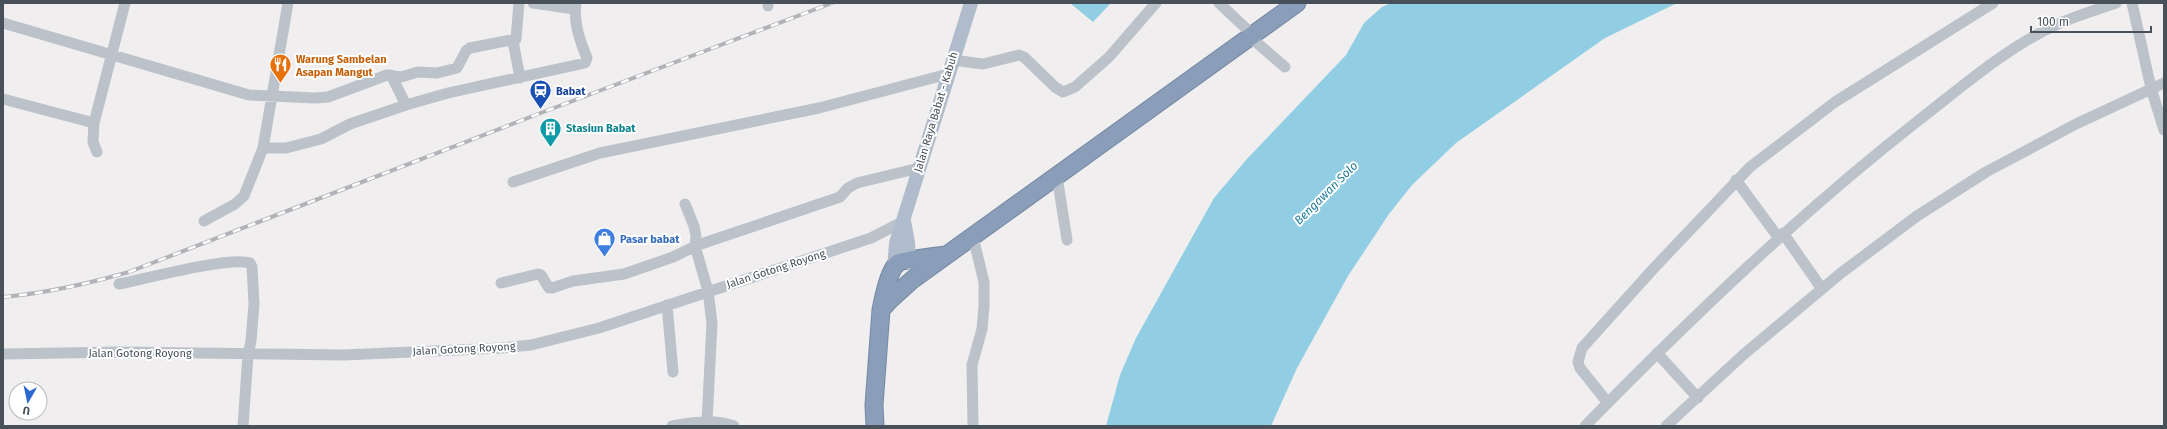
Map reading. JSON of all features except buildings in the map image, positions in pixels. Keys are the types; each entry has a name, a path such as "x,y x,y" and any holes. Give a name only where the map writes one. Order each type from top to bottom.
{"highway":[{"path":"881,310 912,280 1297,3"},
{"path":"875,426 874,405 881,310 884,295 894,270 899,263 947,255"},
{"path":"909,262 915,270 912,280"},
{"path":"894,270 895,276 899,281 906,282 912,280"}],"main road":[{"name":"Jalan Raya Babat - Kabuh","path":"894,270 896,243 970,3"},
{"path":"904,221 908,243 909,262"}],"street":[{"path":"97,152 93,142 94,123 126,3"},
{"path":"204,221 236,204 244,196 263,148 288,3"},
{"path":"3,23 249,95 315,98 328,97 391,75 401,77 418,72 437,73 457,68 470,48 513,41 517,38 519,3"},
{"path":"263,148 286,148 321,140 350,124 406,105 448,93 585,63 587,58 578,27 576,6 533,3"},
{"path":"952,60 983,64 1019,55 1024,57 1062,92 1075,87 1109,57 1156,3"},
{"path":"1219,3 1285,67"},
{"path":"1608,403 1580,368 1578,362 1582,348 1736,180 1780,142 1835,102 1993,3"},
{"path":"1585,426 1657,352 1781,235 1863,163 1977,74 2015,49 2057,25 2116,3"},
{"path":"2132,3 2151,88 2164,130"},
{"path":"513,41 520,78"},
{"path":"513,182 600,153 819,108 948,74"},
{"path":"391,75 406,105"},
{"path":"1666,426 1743,355 1822,289 1917,216 1986,172 2076,124 2164,82"},
{"path":"3,99 94,123"},
{"path":"501,284 538,274 541,275 549,288 560,287 573,281 624,274 672,257 695,246 840,197 848,188 857,183 919,168"},
{"path":"1057,176 1067,240"},
{"path":"1736,180 1781,235 1822,289"},
{"path":"685,204 694,226 696,236 695,246 708,291 712,322 707,422"},
{"name":"Jalan Gotong Royong","path":"3,354 128,352 248,355 343,355 515,347 543,343 599,328 871,238 904,221"},
{"path":"973,236 984,282 982,329 972,365 973,426"},
{"path":"119,284 207,266 234,262 250,263 252,267 254,304 251,341 248,355 243,426"},
{"path":"667,305 673,372"},
{"path":"1657,352 1698,398"},
{"path":"672,426 693,422 724,423 734,426"}],"water":[{"path":"1070,3 1111,3 1093,22"},
{"name":"Bengawan Solo","path":"1391,3 1677,3 1605,38 1456,143 1412,185 1389,214 1348,276 1297,368 1271,426 1106,426 1120,375 1136,338 1214,198 1246,160 1346,55 1364,23 1382,7"}],"railway":[{"path":"3,297 67,288 129,272 546,111 832,3"}],"place":[{"name":"Warung Sambelan Asapan Mangut","path":"281,84"},
{"name":"Babat","path":"540,110"},
{"name":"Stasiun Babat","path":"551,148"},
{"name":"Pasar babat","path":"604,258"}]}
